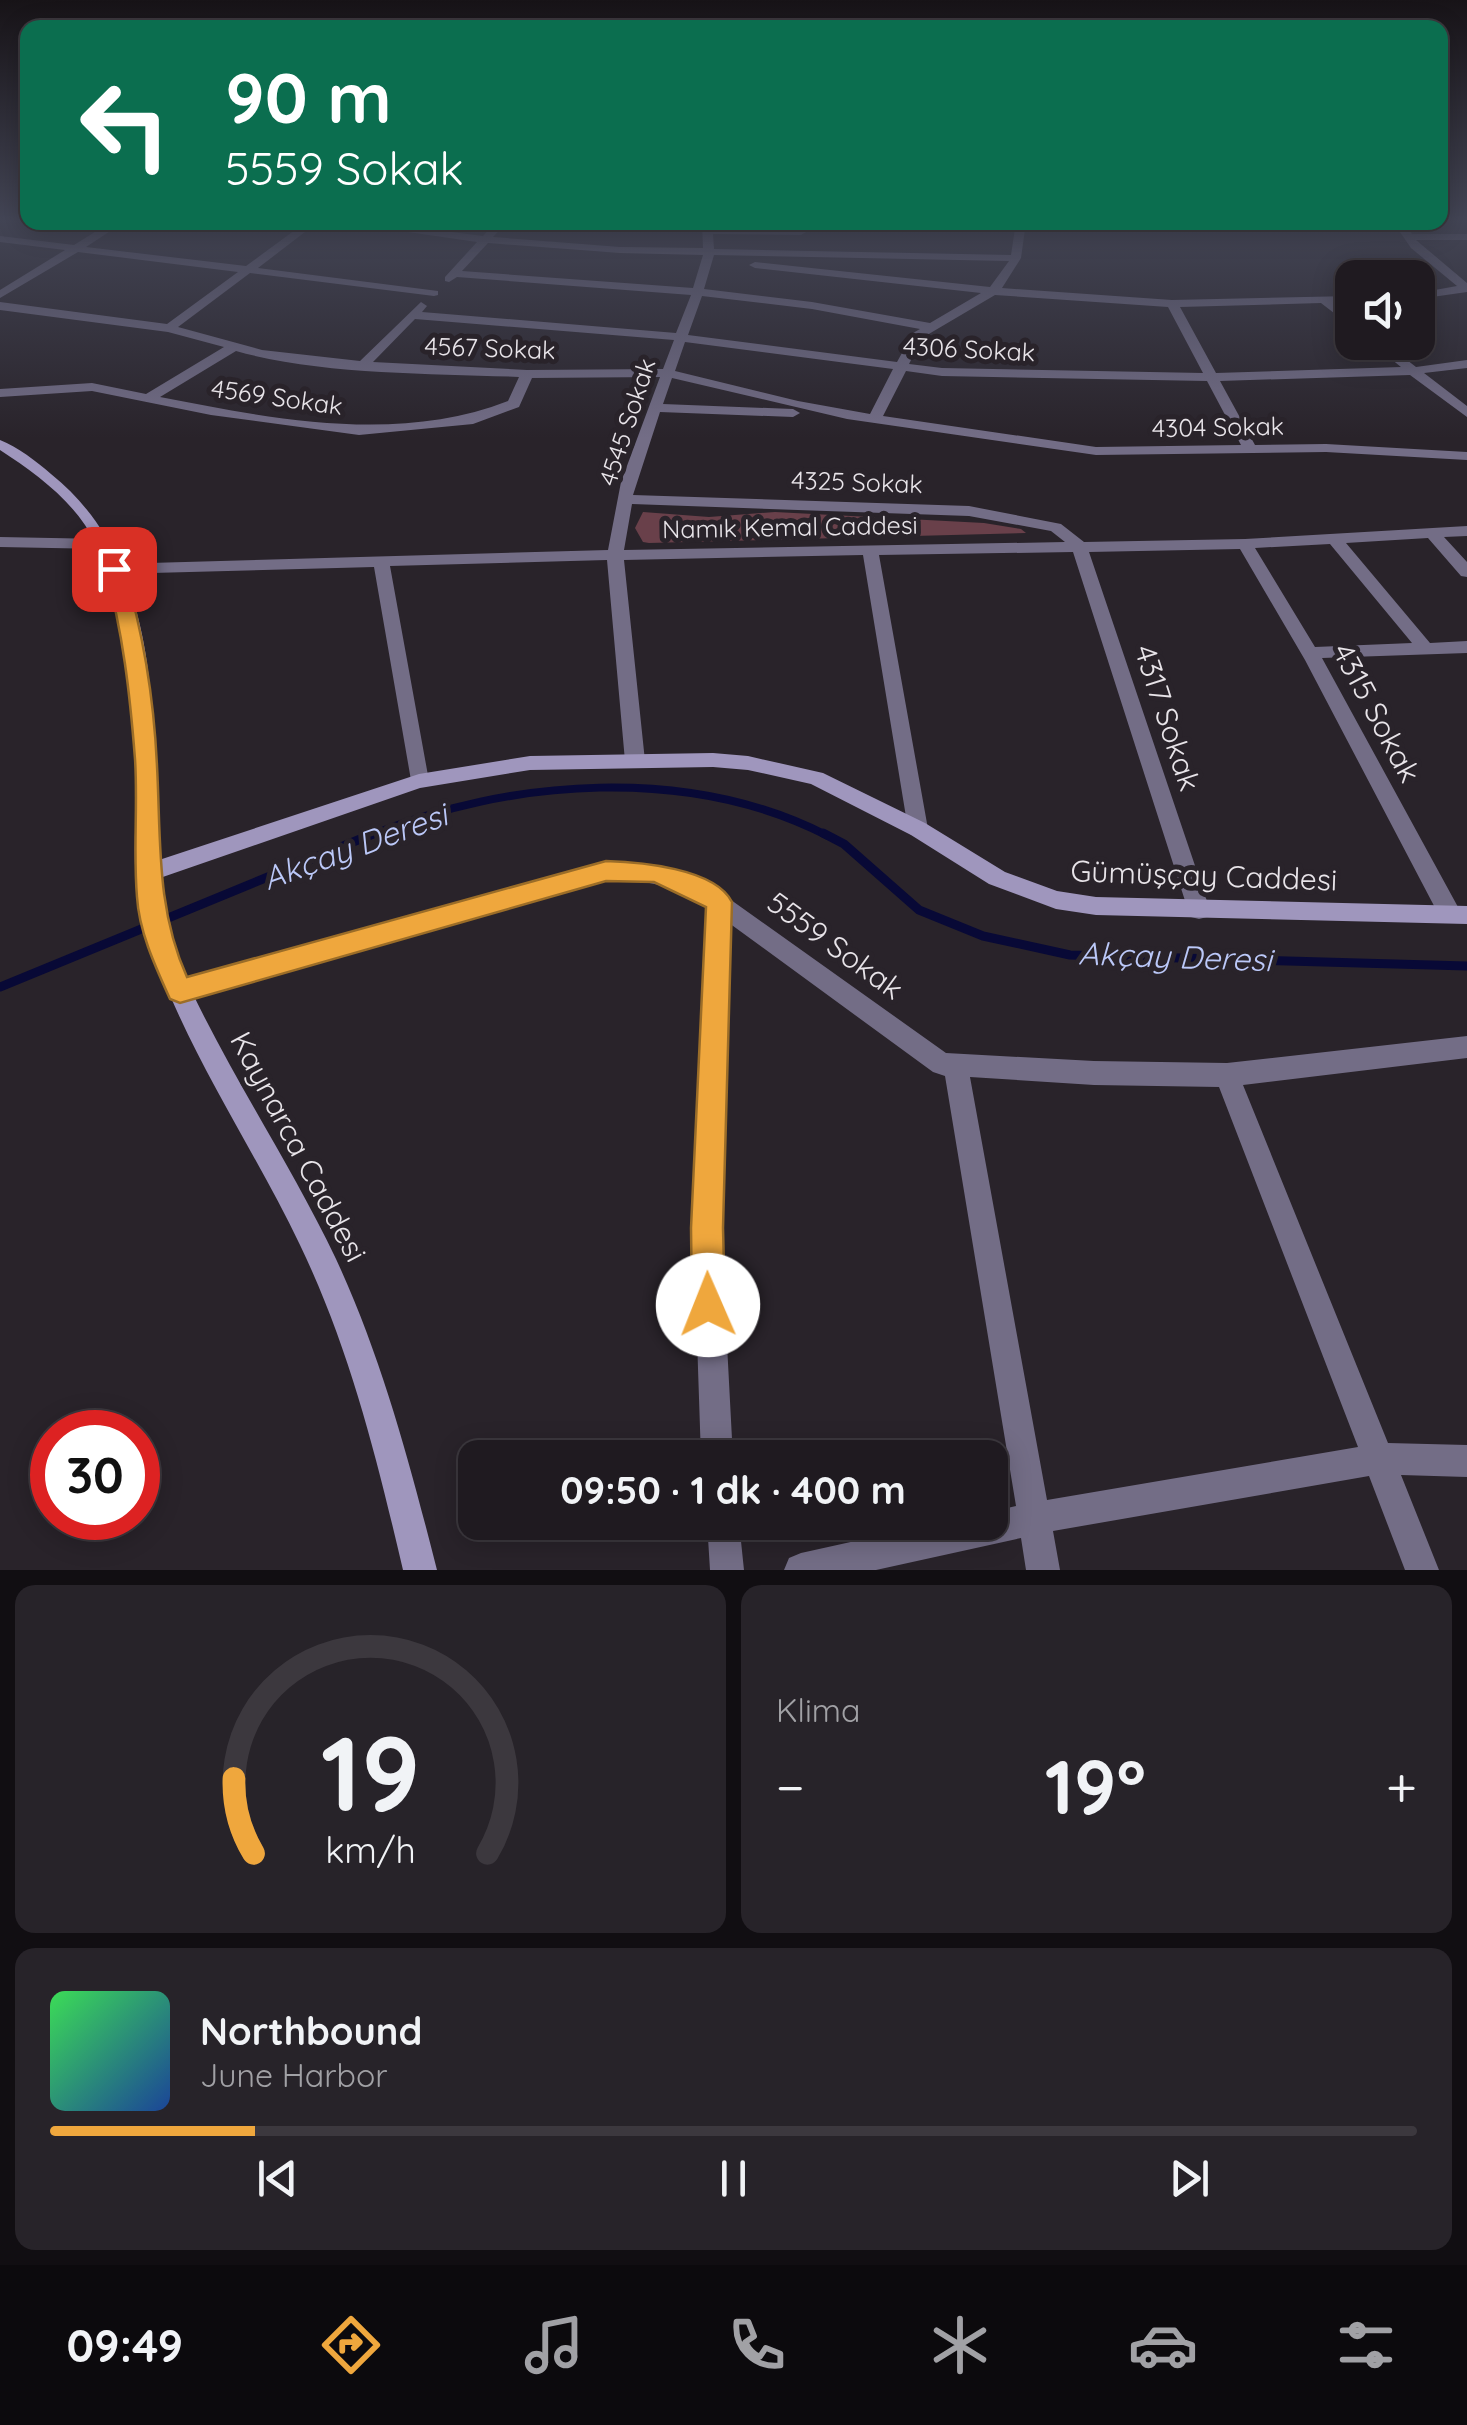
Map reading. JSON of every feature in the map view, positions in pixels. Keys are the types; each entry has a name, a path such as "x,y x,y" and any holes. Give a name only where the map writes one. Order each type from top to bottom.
{"street":[{"path":"169,328 218,291"},
{"path":"420,291 434,293"},
{"path":"675,291 858,313 929,327"},
{"path":"876,418 917,336 993,291"},
{"path":"997,291 1172,304 1335,300"},
{"path":"363,365 434,293"},
{"name":"4545 Sokak","path":"636,760 616,554 624,498 678,337 697,293"},
{"path":"1325,301 1335,309"},
{"path":"1172,304 1250,449"},
{"name":"4567 Sokak","path":"0,306 169,328 233,347 363,365 527,374 667,373 798,405 859,415"},
{"name":"4306 Sokak","path":"412,315 678,337 900,368 1040,376 1212,377 1411,371 1467,364"},
{"path":"147,399 233,347"},
{"path":"1398,360 1467,413"},
{"name":"4569 Sokak","path":"0,393 81,386 360,431 431,426 487,416 514,404 527,374"},
{"path":"656,408 859,415"},
{"name":"4304 Sokak","path":"859,415 1096,451 1250,449 1467,456"},
{"name":"Kaynarca Caddesi","path":"0,444 60,490 92,524 114,569 136,668 146,762 149,902 157,932 180,991 308,1229 355,1336 378,1404 420,1570"},
{"name":"4325 Sokak","path":"624,498 969,511 1056,527 1078,546"},
{"name":"Namık Kemal Caddesi","path":"114,569 616,554 1245,544 1467,532"},
{"path":"1432,533 1467,572"},
{"path":"1334,538 1426,648"},
{"path":"0,542 103,544"},
{"name":"4315 Sokak","path":"1245,544 1459,914"},
{"name":"4317 Sokak","path":"1078,546 1199,910"},
{"path":"870,551 918,829"},
{"path":"381,561 418,781"},
{"path":"1310,652 1467,647"},
{"name":"Gümüşçay Caddesi","path":"148,873 418,781 530,763 713,760 780,768 852,794 998,878 1056,900 1096,906 1199,910 1459,914"},
{"name":"5559 Sokak","path":"180,991 606,871 654,872 719,902 926,1054 956,1066 1226,1075 1467,1047"},
{"path":"715,1440 710,1382 707,1228 719,902"},
{"path":"956,1066 1043,1570"},
{"path":"1226,1075 1422,1570"},
{"path":"800,1570 1036,1518 1378,1459 1467,1461"},
{"path":"724,1540 727,1570"}],"shaded area":[{"path":"643,512 709,517 775,512 984,523 1026,533 649,543 643,542 635,528"}],"waterway":[{"name":"Akçay Deresi","path":"369,836 424,816 481,802 540,792 600,788 718,798 774,813 828,836"},
{"name":"Akçay Deresi","path":"0,987 375,833"},
{"name":"Akçay Deresi","path":"823,833 844,844 919,910 983,936 1070,955 1467,966"}],"route":[{"path":"114,569 127,613 140,702 146,762 149,902 166,960 180,991 606,871 654,872 719,902 707,1228 708,1305"}]}
